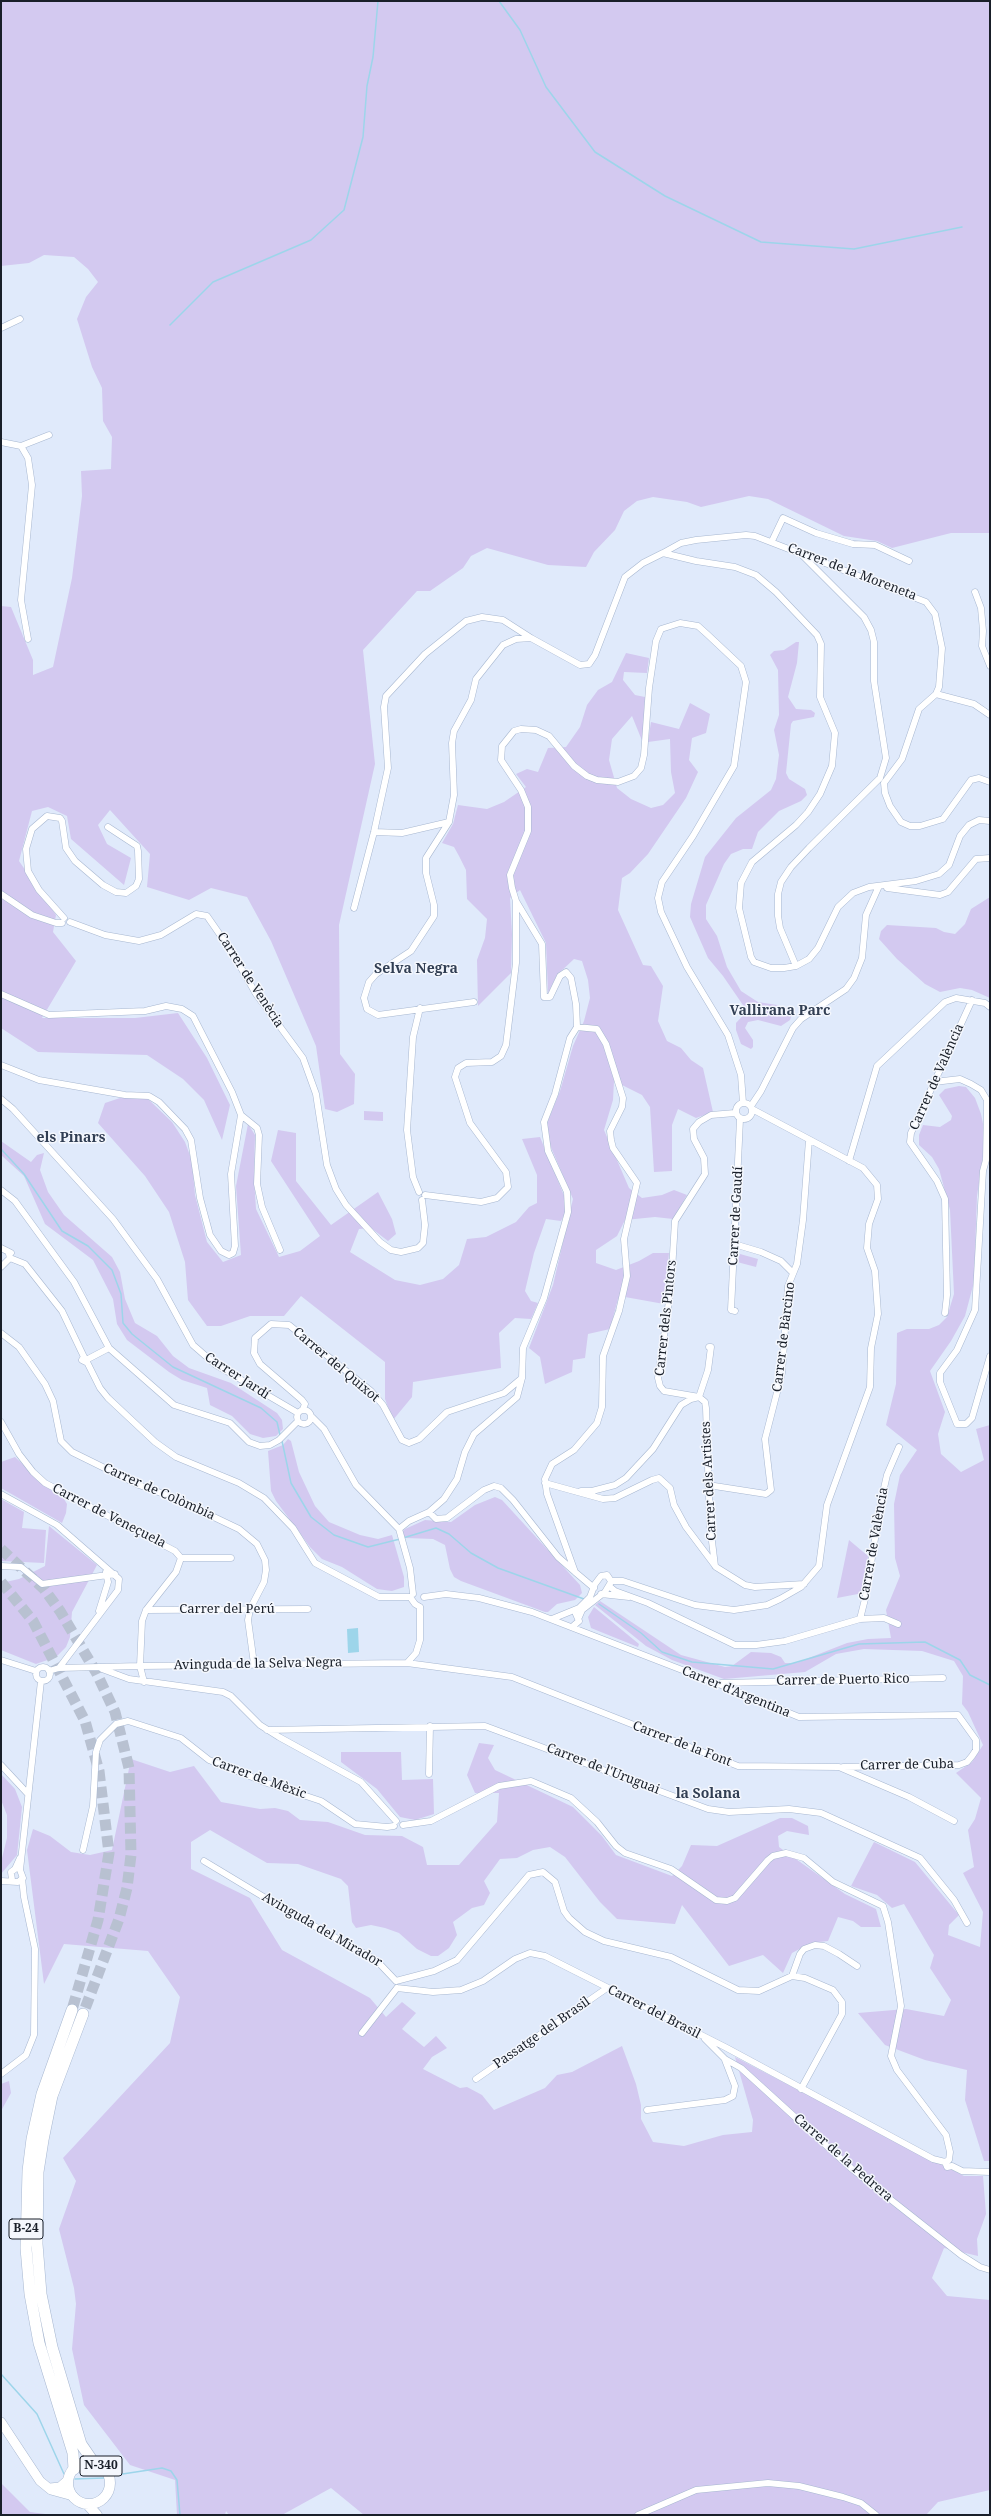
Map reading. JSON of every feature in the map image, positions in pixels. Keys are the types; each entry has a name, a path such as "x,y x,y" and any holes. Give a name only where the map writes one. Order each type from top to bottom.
{"highway":[{"name":"B-24","path":"72,2010 42,2094 32,2139 28,2171 26,2248 30,2294 39,2343 78,2452"},
{"name":"B-24","path":"78,2452 73,2423 50,2340 41,2294 36,2213 38,2172 52,2096 83,2014"},
{"path":"74,2469 78,2452 94,2463"}],"main road":[{"name":"N-340","path":"73,2496 68,2480 74,2469 83,2463 94,2463 104,2468 110,2479 109,2491 101,2501 100,2515"},
{"path":"73,2496 87,2504 96,2515"},
{"path":"87,2504 101,2501"}],"street":[{"path":"1,328 20,319"},
{"path":"1,442 21,446 49,435"},
{"path":"21,446 28,458 32,485 21,600 28,638"},
{"path":"772,542 782,518 816,533 853,544 875,546 909,561"},
{"name":"Carrer de la Moreneta","path":"531,638 580,665 589,664 595,655 625,577 643,563 681,543 746,535 772,542 799,552 834,568 926,602 935,614 942,648 939,687 936,694"},
{"path":"799,552 864,617 871,630 874,642 874,681 886,751 881,782 895,815 906,824 920,826 943,819 971,780 979,778 990,782"},
{"path":"663,553 696,561 734,567 756,575 776,592 817,635 821,644 820,697 835,733 836,746 828,779 820,794 796,825 752,862 745,873 738,896 739,908 751,957 754,962 771,968 796,966 809,959 818,948 838,907 853,893 869,887 916,882 939,874 949,865 960,836 969,825 979,820 990,821"},
{"path":"976,592 981,608 983,631 982,646 990,666"},
{"path":"354,908 374,832 388,768 384,707 386,696 392,688 439,641 455,628 474,618 503,620 531,638"},
{"path":"400,1535 409,1521 429,1512 450,1491 474,1434 517,1397 522,1378 523,1348 544,1298 568,1212 567,1192 548,1151 544,1122 555,1094 570,1038 576,1027 576,1004 569,974 563,973 550,997 544,997 542,944 516,900 510,882 510,876 528,831 528,807 521,790 501,760 502,746 514,731 521,729 536,730 549,736 574,766 587,776 597,780 612,782 634,776 641,768 644,755 649,688 658,635 661,629 672,624 680,623 698,626 741,666 746,682 734,766 693,836 662,882 658,898 661,912 687,967 728,1035 741,1076 743,1103 735,1113 740,1119 746,1118 793,1028 801,1019 846,989 854,978 862,958 866,915 880,886"},
{"path":"474,1002 420,1008 378,1015 367,1009 364,998 369,982 376,974 411,951 431,922 434,905 426,872 426,858 449,822 454,795 452,743 454,731 471,700 476,679 503,645 516,639 531,638"},
{"path":"796,966 780,928 778,916 781,882 791,867 809,848 881,782 902,759 919,709 936,694 974,704 990,715"},
{"path":"1,894 32,915 56,923 63,920 39,890 28,871 26,849 32,829 47,816 60,818 62,821 66,848 74,861 103,885 116,892 126,893 136,886 139,879 138,851 136,846 108,827"},
{"path":"374,832 402,833 449,822"},
{"path":"880,886 940,895 948,892 976,859 990,858"},
{"path":"422,1196 481,1202 496,1198 508,1187 506,1172 470,1123 455,1077 458,1068 466,1063 492,1062 501,1056 506,1045 516,963 516,900"},
{"name":"Carrer de Venècia","path":"63,920 67,925 70,922 105,935 139,941 161,935 196,914 207,916 232,952 256,994 303,1058 316,1094 327,1165 336,1189 346,1205 380,1242 391,1250 406,1252 418,1248 426,1237 422,1196 413,1177 407,1130 414,1037 420,1008"},
{"path":"1,994 49,1015 145,1011 166,1006 186,1011 193,1016 232,1092 241,1115 257,1128 260,1135 257,1184 262,1207 280,1250"},
{"path":"849,1161 877,1066 945,1002 956,998 985,1003 990,1007"},
{"name":"Carrer de València","path":"945,1313 947,1295 945,1199 937,1181 910,1142 911,1133 972,1000"},
{"path":"575,1572 545,1483 546,1473 552,1464 574,1450 597,1423 602,1407 603,1356 619,1311 627,1276 624,1239 637,1189 635,1178 613,1148 611,1140 610,1131 622,1107 623,1098 606,1044 597,1029 576,1027"},
{"path":"1,1065 38,1080 125,1095 149,1096 159,1102 185,1128 191,1140 200,1198 210,1235 217,1248 229,1255 233,1253 235,1246 231,1174 241,1115"},
{"path":"934,1082 960,1079 981,1090 987,1100 986,1160 983,1171 975,1310 958,1350 940,1373 940,1382 957,1424 966,1424 972,1418 990,1356"},
{"name":"Carrer Jardí","path":"1,1099 13,1109 112,1219 157,1279 193,1345 216,1365 293,1413 298,1413"},
{"path":"572,1627 579,1619 582,1610 601,1594 610,1583 623,1582 695,1605 723,1610 750,1608 767,1605 804,1584 819,1566 827,1505 870,1387 871,1348 878,1314 875,1271 867,1248 869,1224 878,1199 877,1184 863,1168 743,1103"},
{"name":"Carrer dels Pintors","path":"699,1397 664,1390 660,1386 658,1378 671,1287 675,1221 705,1174 706,1166 693,1130 699,1122 711,1115 735,1113"},
{"name":"Carrer de Gaudí","path":"735,1311 731,1310 740,1119"},
{"name":"Carrer de Bàrcino","path":"708,1485 766,1494 771,1493 765,1439 782,1373 788,1286 797,1264 803,1220 809,1140"},
{"path":"1,1190 15,1201 74,1282 109,1348 174,1404 230,1423 249,1442 260,1446 270,1445 281,1438 298,1421 298,1413 304,1410 310,1412 324,1428 356,1485 400,1535 410,1568 412,1596 415,1604 420,1607"},
{"path":"734,1244 761,1252 781,1261 793,1272"},
{"path":"1,1248 11,1257 25,1264 62,1311 100,1388 108,1398 155,1442 176,1457 240,1483 264,1498 293,1528 315,1563 379,1597 424,1597 446,1594 479,1598 509,1605 566,1624 566,1614"},
{"path":"1,1267 11,1257"},
{"name":"Carrer del Quixot","path":"304,1410 305,1404 302,1400 260,1364 254,1354 255,1338 271,1324 289,1325 371,1391 383,1406 399,1435 405,1442 415,1442 447,1412 504,1393 522,1378"},
{"name":"Carrer de Colòmbia","path":"1,1333 19,1347 45,1384 52,1401 61,1441 72,1452 132,1482 211,1516 252,1538 262,1551 266,1570 264,1582 250,1609 248,1620 254,1664"},
{"path":"580,1491 592,1491 615,1484 626,1478 653,1449 681,1405 691,1399 699,1397 708,1370 711,1347 709,1347"},
{"path":"86,1359 109,1348"},
{"name":"Carrer dels Artistes","path":"699,1397 705,1402 706,1408 708,1485 716,1567"},
{"path":"298,1421 307,1423 312,1416"},
{"name":"Carrer de Veneçuela","path":"1,1422 19,1454 33,1472 45,1483 175,1551 181,1558"},
{"name":"Carrer de València","path":"860,1619 866,1595 881,1501 887,1475 899,1447"},
{"path":"545,1483 580,1491 595,1497 614,1498 659,1478 665,1481 686,1527 716,1567 745,1585 755,1587 804,1584"},
{"path":"429,1512 436,1519 447,1518 484,1490 494,1486 501,1488 513,1500 558,1557 585,1579 594,1589 601,1594 635,1598"},
{"path":"1,1494 57,1525 119,1579 118,1590 59,1668"},
{"path":"144,1682 140,1666 142,1620 146,1610 176,1572 181,1558 231,1558"},
{"path":"98,1615 108,1582 102,1563"},
{"path":"1,1566 21,1567 33,1579 42,1584 115,1574"},
{"path":"551,1619 573,1612 590,1597 597,1581 605,1574 615,1591 635,1598 728,1642 742,1646 785,1641 860,1619 884,1618 898,1624"},
{"path":"585,1579 597,1581"},
{"path":"407,1662 416,1653 420,1640 420,1607 425,1602 424,1597"},
{"name":"Carrer del Perú","path":"146,1610 308,1609"},
{"name":"Carrer d'Argentina","path":"573,1612 592,1635"},
{"name":"Carrer d'Argentina","path":"566,1624 799,1717 958,1715"},
{"path":"1,1660 36,1671 43,1667 49,1671 48,1679 41,1681"},
{"name":"Avinguda de la Selva Negra","path":"49,1671 59,1668 407,1662"},
{"name":"Carrer de la Font","path":"407,1662 512,1677 738,1766 839,1767 909,1797 954,1821"},
{"path":"100,1668 123,1677 144,1682 223,1692 231,1696 267,1730 356,1778 395,1823 402,1821 403,1825 432,1821 499,1786 531,1781 571,1798 597,1822 616,1846 625,1853 671,1869 716,1900 735,1898 762,1866 773,1856 786,1853 804,1858 833,1882 883,1906 886,1913 901,2006 891,2056 897,2070 946,2136 950,2145 949,2163"},
{"path":"36,1671 36,1677 41,1681"},
{"name":"Carrer de Puerto Rico","path":"717,1683 943,1678"},
{"path":"13,1879 22,1852 41,1681"},
{"path":"735,1691 742,1683"},
{"name":"Carrer de Cuba","path":"839,1767 963,1764 972,1756 976,1744 958,1715"},
{"name":"Carrer de Mèxic","path":"83,1850 92,1806 96,1752 100,1740 116,1724 128,1721 181,1738 209,1760 267,1784 321,1801 355,1824 387,1827 395,1823"},
{"name":"Carrer de l'Uruguai","path":"267,1730 480,1725 495,1728 713,1810 809,1810 835,1818 920,1858 954,1900 967,1923"},
{"path":"429,1774 430,1726"},
{"path":"1,1765 28,1794"},
{"name":"Avinguda del Mirador","path":"204,1861 293,1914 376,1960 396,1981"},
{"path":"1,2074 26,2055 34,2035 35,1949 24,1897 22,1878 17,1869"},
{"path":"362,2033 397,1988 396,1981 434,1971 457,1960 529,1875 543,1872 555,1882 564,1912 569,1918 585,1932 604,1941 672,1957 738,1990 760,1991 792,1976 805,1978 833,1990 842,2002 843,2008 840,2020 801,2089"},
{"path":"1,1880 22,1878"},
{"path":"13,1879 24,1897"},
{"path":"792,1976 800,1954 804,1949 815,1945 824,1946 857,1966"},
{"name":"Carrer del Brasil","path":"397,1988 433,1992 461,1990 484,1981 515,1959 536,1953 556,1961 702,2037 726,2047 801,2089 858,2117 933,2159 949,2163 968,2172 990,2172"},
{"name":"Passatge del Brasil","path":"476,2078 607,1988"},
{"name":"Carrer de la Pedrera","path":"702,2037 725,2059 741,2068 852,2169 961,2255 980,2267 990,2270"},
{"path":"647,2110 725,2100 733,2096 735,2086 725,2059"},
{"path":"1,2422 36,2476 46,2487 73,2496"},
{"name":"N-340","path":"46,2487 60,2488 68,2480"},
{"path":"638,2515 696,2490 768,2483 799,2486 843,2497 860,2503 876,2515"}],"shaded area":[{"path":"1,1 990,1 990,533 951,533 892,548 877,541 844,536 768,499 749,496 701,507 687,502 653,497 637,501 624,511 615,530 594,552 586,567 548,565 487,548 471,556 463,568 430,591 417,591 363,650 375,764 339,925 340,1054 355,1074 354,1104 337,1112 325,1109 316,1046 271,941 247,897 211,888 189,900 147,887 150,854 110,810 98,825 107,844 131,858 124,885 71,839 67,816 48,807 32,811 19,861 56,915 53,932 76,961 42,1018 135,1018 178,1013 207,1058 230,1105 222,1140 204,1100 183,1079 147,1055 38,1052 1,1028 1,606 11,607 33,660 33,675 53,667 72,578 82,496 81,471 111,469 112,437 103,421 102,388 92,367 77,319 86,297 98,282 88,269 74,257 44,255 29,263 1,266"},
{"path":"796,642 799,642 797,663 788,697 796,709 811,710 815,713 814,717 793,721 791,724 786,773 789,779 805,789 807,795 801,801 779,811 758,832 752,849 743,849 731,854 724,864 706,905 706,919 717,936 727,967 741,991 758,1002 777,1005 793,1011 790,1020 781,1026 758,1020 748,1022 745,1028 753,1040 753,1047 751,1049 741,1044 736,1030 736,1023 746,1012 745,1008 723,976 708,958 690,917 691,904 705,857 736,818 771,790 776,779 779,755 774,730 779,715 778,670 770,655 774,651 784,650"},
{"path":"626,653 649,658 647,673 624,672 623,680 635,695 645,697 643,743 632,716 612,739 609,760 617,788 631,799 651,808 663,805 675,793 671,772 670,739 648,742 651,722 679,729 690,703 710,714 706,733 692,738 689,760 698,772 686,798 648,854 630,873 622,878 618,910 643,965 651,966 663,986 658,1021 667,1041 681,1048 691,1060 703,1068 713,1112 696,1118 678,1109 672,1125 672,1171 654,1172 650,1107 642,1095 614,1081 613,1100 604,1130 629,1188 642,1198 662,1195 674,1190 687,1195 673,1219 655,1217 625,1220 617,1236 596,1250 596,1263 616,1270 639,1261 653,1253 669,1253 664,1304 625,1297 618,1299 610,1329 588,1334 585,1358 573,1360 572,1372 545,1384 540,1357 529,1348 553,1285 573,1199 550,1145 547,1123 560,1091 573,1046 584,1021 590,998 588,980 582,961 574,959 557,975 548,993 546,943 520,890 510,898 512,934 511,973 478,1006 477,960 485,938 487,919 467,899 466,870 454,847 442,843 453,824 458,805 487,809 504,802 526,787 516,774 527,769 538,772 548,748 566,747 580,727 587,705 598,690 612,682"},
{"path":"990,897 990,998 972,990 960,988 940,992 925,984 897,959 879,939 881,931 887,925 936,928 944,932 955,934 965,924 971,909"},
{"path":"959,1086 966,1087 975,1098 981,1114 985,1133 977,1196 974,1282 965,1316 951,1341 930,1371 945,1412 938,1434 941,1454 961,1472 984,1460 976,1429 990,1425 990,2161 984,2161 965,2100 967,2070 925,2060 885,2045 858,2013 906,2009 944,2016 951,2000 930,1968 934,1955 904,1904 892,1908 877,1895 851,1886 874,1842 915,1862 959,1915 949,1925 948,1935 980,1947 983,1912 963,1873 974,1867 968,1830 975,1819 981,1798 956,1773 972,1762 983,1745 968,1712 962,1704 963,1676 954,1661 922,1651 864,1649 836,1654 805,1672 724,1679 672,1660 646,1646 595,1605 600,1601 681,1655 725,1667 732,1666 751,1652 771,1653 781,1657 785,1663 796,1663 847,1643 868,1639 891,1638 886,1610 900,1576 895,1558 894,1504 900,1475 917,1450 886,1425 896,1384 897,1333 907,1329 929,1329 939,1325 947,1317 954,1294 950,1210 939,1169 932,1157 919,1145 919,1135 923,1125 940,1127 951,1120 952,1116 939,1095 945,1089"},
{"path":"123,1097 148,1099 172,1122 185,1142 192,1161 195,1195 207,1242 223,1262 241,1255 236,1186 248,1124 255,1135 254,1178 256,1209 279,1257 300,1251 320,1236 271,1161 278,1130 296,1133 296,1181 331,1225 378,1192 392,1219 396,1234 388,1241 371,1228 359,1229 350,1252 395,1280 420,1285 443,1279 459,1265 467,1239 486,1237 516,1222 529,1207 537,1203 537,1175 522,1139 540,1137 565,1198 565,1213 561,1221 546,1219 534,1253 525,1291 531,1301 538,1303 531,1319 515,1318 499,1333 501,1368 413,1382 412,1397 393,1420 385,1399 385,1362 301,1296 284,1316 250,1316 221,1326 207,1326 188,1300 185,1262 169,1212 145,1176 98,1123 105,1103"},
{"path":"364,1111 383,1112 383,1121 364,1120"},
{"path":"1,1141 31,1162 37,1155 44,1153 40,1170 48,1192 64,1215 112,1257 120,1272 125,1299 135,1323 157,1336 173,1356 189,1368 231,1383 277,1413 282,1420 283,1429 276,1436 263,1438 250,1434 232,1416 210,1405 207,1388 182,1380 127,1340 117,1324 113,1299 93,1260 45,1224 24,1176 1,1155"},
{"path":"740,1254 758,1259 756,1267 737,1262"},
{"path":"288,1439 291,1441 299,1472 315,1506 329,1522 360,1535 378,1539 392,1535 404,1577 404,1587 392,1591 377,1589 342,1567 322,1559 310,1547 276,1501 271,1491 268,1451 283,1445"},
{"path":"15,1457 54,1493 64,1499 67,1504 66,1513 62,1523 1,1488 1,1462"},
{"path":"495,1497 502,1500 580,1585 582,1593 575,1600 557,1604 548,1612 545,1612 461,1581 454,1577 450,1569 445,1545 433,1539 406,1538 403,1536 402,1532 405,1529 425,1520 451,1522 475,1505"},
{"path":"1,1499 24,1512 22,1528 46,1530 44,1563 1,1561"},
{"path":"49,1526 97,1565 72,1612 70,1637 66,1647 56,1657 36,1664 1,1650 1,1583 19,1579 45,1566"},
{"path":"849,1540 868,1556 863,1593 837,1598"},
{"path":"594,1607 639,1644 638,1647 591,1628 588,1617"},
{"path":"479,1743 494,1745 488,1758 495,1770 573,1807 602,1836 616,1855 672,1876 682,1866 691,1845 717,1846 780,1818 792,1818 808,1826 809,1835 787,1831 778,1836 779,1847 845,1894 876,1909 881,1927 861,1927 853,1921 838,1917 828,1941 811,1943 792,1953 783,1973 763,1955 729,1966 682,1905 675,1924 617,1919 600,1902 565,1857 550,1847 533,1850 517,1858 500,1859 484,1881 490,1893 484,1905 472,1908 453,1922 457,1935 449,1948 438,1956 431,1956 417,1949 399,1933 371,1925 356,1928 352,1922 348,1886 341,1879 298,1864 267,1863 210,1830 191,1842 191,1869 250,1898 282,1950 370,1998 386,2017 402,2002 416,2013 402,2029 424,2047 436,2036 447,2048 432,2057 423,2069 460,2088 467,2087 482,2095 494,2110 545,2088 557,2075 572,2072 622,2046 636,2084 641,2105 641,2119 653,2142 684,2146 723,2135 752,2132 753,2120 735,2057 964,2176 983,2176 986,2214 977,2239 978,2256 944,2248 932,2278 947,2296 990,2300 990,2490 938,2502 926,2515 364,2515 331,2488 282,2515 229,2515 226,2511 225,2515 177,2515 175,2480 130,2465 84,2405 72,2349 76,2304 74,2288 59,2229 76,2181 63,2158 170,2043 180,1997 148,1951 64,1944 44,1984 27,1850 33,1829 50,1836 71,1852 90,1855 112,1850 131,1759 170,1772 194,1766 221,1802 260,1809 275,1808 288,1811 300,1820 328,1822 365,1835 402,1836 423,1847 427,1865 459,1865 497,1822 499,1793 475,1793 467,1775"},
{"path":"341,1752 401,1752 402,1780 433,1779 434,1814 415,1820 400,1817 377,1789 341,1762"},
{"path":"1,1774 15,1789 22,1807 17,1855 1,1874 1,1862 7,1838 7,1815 1,1800"},
{"path":"9,2081 11,2093 1,2111 1,2084"},
{"path":"1,2483 30,2512 53,2515 1,2515"}],"water":[{"path":"358,1628 359,1652 348,1653 347,1629"}],"waterway":[{"path":"170,325 213,282 311,240 344,210 363,137 367,86 373,57 378,1"},
{"path":"499,1 520,30 546,87 595,152 665,196 761,242 854,249 962,227"},
{"path":"1,1149 24,1174 62,1231 88,1246 112,1270 121,1294 123,1323 132,1334 173,1367 261,1408 277,1422 280,1435"},
{"path":"282,1441 291,1483 311,1517 334,1535 368,1547 400,1539"},
{"path":"403,1538 436,1528 449,1534 471,1553 498,1568 584,1599"},
{"path":"599,1604 641,1633 662,1652 692,1662 773,1669 859,1644 925,1642 960,1660 970,1675 990,1685"},
{"path":"1,2257 1,2283"},
{"path":"1,2374 37,2414 64,2474"},
{"path":"116,2475 162,2468 171,2471 177,2480 180,2515"},
{"path":"75,2479 104,2478"}],"tunnel":[{"path":"1,1549 44,1589 60,1611 96,1672 115,1712 129,1768 131,1855 127,1888 119,1919 83,2014"},
{"path":"1,1582 33,1621 85,1721 99,1771 109,1853 98,1920 72,2010"}],"district":[{"name":"Selva Negra","path":"416,969"},
{"name":"Vallirana Parc","path":"780,1011"},
{"name":"els Pinars","path":"71,1138"},
{"name":"la Solana","path":"708,1794"}]}
